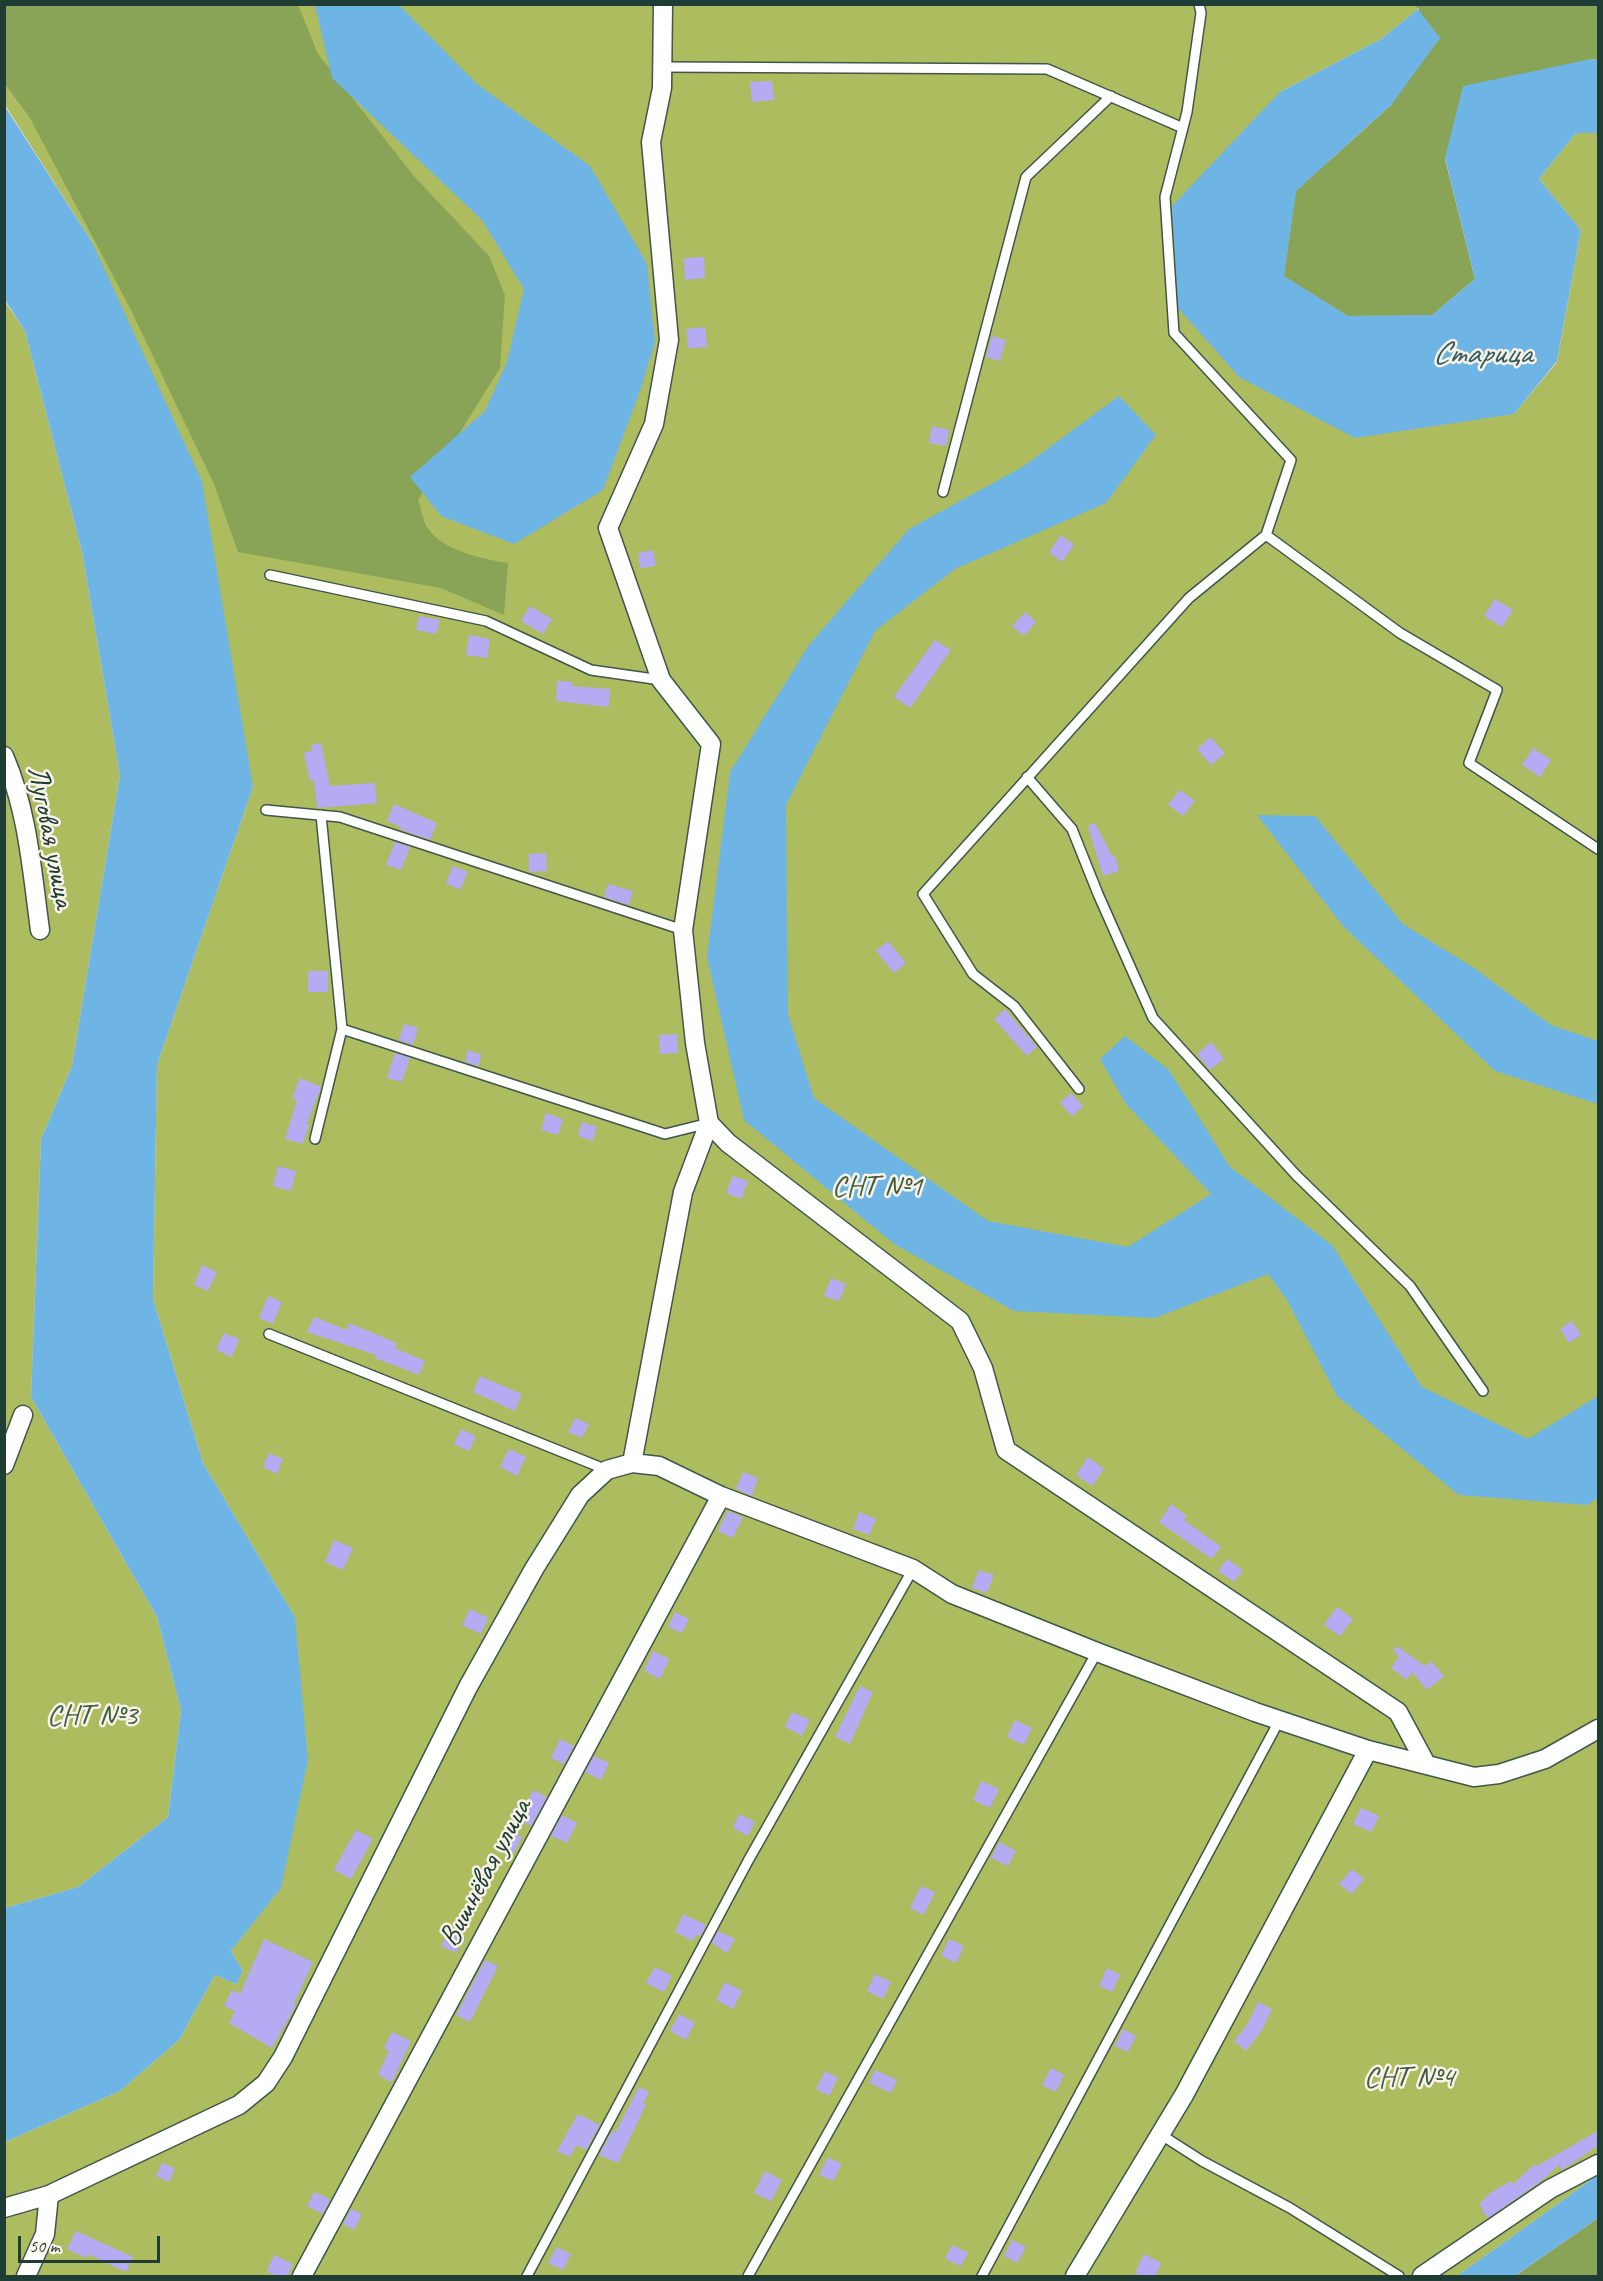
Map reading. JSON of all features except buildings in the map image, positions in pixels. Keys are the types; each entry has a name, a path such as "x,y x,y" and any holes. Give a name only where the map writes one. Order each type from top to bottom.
{"street":[{"path":"632,1463 682,1192 709,1123 695,1043 682,930 711,744 661,680 608,528 654,424 669,340 651,142 662,88 663,4"},
{"name":"Луговая улица","path":"4,756 14,777 25,821 40,930"},
{"path":"709,1123 728,1143 960,1321 983,1368 1006,1450 1398,1712 1426,1764"},
{"path":"4,1464 23,1415"},
{"path":"4,2208 49,2195 239,2105 266,2083 316,1995 468,1687 534,1569 580,1495 607,1470 632,1463 659,1466 721,1496 913,1569 952,1594 1279,1721 1368,1750 1474,1777 1499,1774 1545,1759 1599,1729"},
{"name":"Вишнёвая улица","path":"302,2277 721,1496"},
{"path":"1075,2277 1190,2084 1368,1750"},
{"path":"1422,2277 1550,2189 1599,2163"},
{"path":"26,2277 45,2234 49,2195"}],"lane":[{"path":"1079,1089 1014,1006 973,974 923,894 1189,598 1266,535 1291,460 1174,333 1165,197 1182,128 1201,13 1199,4"},
{"path":"663,67 1047,69 1182,128"},
{"path":"943,492 1026,177 1111,96"},
{"path":"1266,535 1400,633 1497,690 1469,763 1599,849"},
{"path":"270,575 486,621 591,670 661,680"},
{"path":"1027,777 1072,829 1153,1018 1296,1175 1410,1286 1483,1391"},
{"path":"266,810 340,816 682,930"},
{"path":"315,1139 342,1029 321,815"},
{"path":"342,1029 665,1134 709,1123"},
{"path":"269,1334 607,1470"},
{"path":"527,2277 748,1861 913,1569"},
{"path":"748,2277 1097,1652"},
{"path":"982,2277 1279,1721"},
{"path":"1160,2134 1202,2161 1290,2208 1399,2277"}],"green space":[{"name":"СНТ №1","path":"5,5 1412,5 1418,9 1381,39 1280,92 1514,414 1557,362 1581,230 1539,179 1576,133 1598,133 1598,2175 1457,2276 5,2276 5,2142 120,2091 179,2040 215,1975 236,1984 243,1971 231,1951 281,1887 295,1617 203,1463 153,1299 157,1065 253,787 92,242 5,105"},
{"path":"5,5 298,5 318,54 413,175 489,256 505,295 500,368 418,500 427,527 442,542 464,552 508,563 504,615 441,588 238,552 214,484 130,308 30,118 5,84"},
{"path":"1412,5 1598,5 1598,60 1591,59 1445,159 1475,279 1432,315 1348,316 1284,276 1296,191 1392,104 1419,9"},
{"name":"СНТ №3","path":"4,300 25,331 82,552 120,775 72,1066 41,1139 31,1397 157,1617 181,1710 168,1817 78,1887 5,1908"},
{"path":"1598,2218 1598,2276 1515,2276"}],"water":[{"path":"315,5 399,5 477,84 590,166 647,264 655,343 639,394 603,490 514,544 441,516 410,477 485,411 507,362 524,289 482,220 332,78"},
{"name":"Старица","path":"1418,9 1440,38 1392,104 1296,191 1284,276 1348,316 1432,315 1475,279 1445,158 1463,86 1591,59 1598,60 1598,133 1576,133 1539,179 1581,230 1557,361 1514,414 1355,438 1239,377 1178,308 1172,206 1280,92 1381,39"},
{"path":"4,105 92,242 202,481 253,787 157,1065 153,1299 203,1463 295,1617 308,1760 281,1888 231,1951 243,1971 236,1984 215,1975 179,2040 120,2091 5,2142 5,1908 78,1887 168,1817 181,1710 157,1617 31,1397 41,1139 72,1066 120,775 82,552 25,331 5,300"},
{"path":"1119,396 1156,435 1106,503 955,569 875,631 786,805 788,1014 814,1098 988,1221 1128,1247 1211,1194 1126,1104 1100,1059 1125,1036 1169,1070 1230,1167 1332,1245 1422,1387 1528,1439 1598,1396 1598,1498 1587,1505 1459,1495 1337,1396 1287,1300 1268,1274 1155,1318 1014,1311 894,1244 744,1120 707,957 730,772 809,645 909,529 1024,466"},
{"path":"1257,815 1315,816 1403,924 1474,968 1551,1025 1598,1041 1598,1104 1495,1071 1343,926"},
{"path":"1598,2175 1598,2218 1515,2276 1457,2276"}],"park label":[{"name":"СНТ №4","path":"1409,2078"}]}
